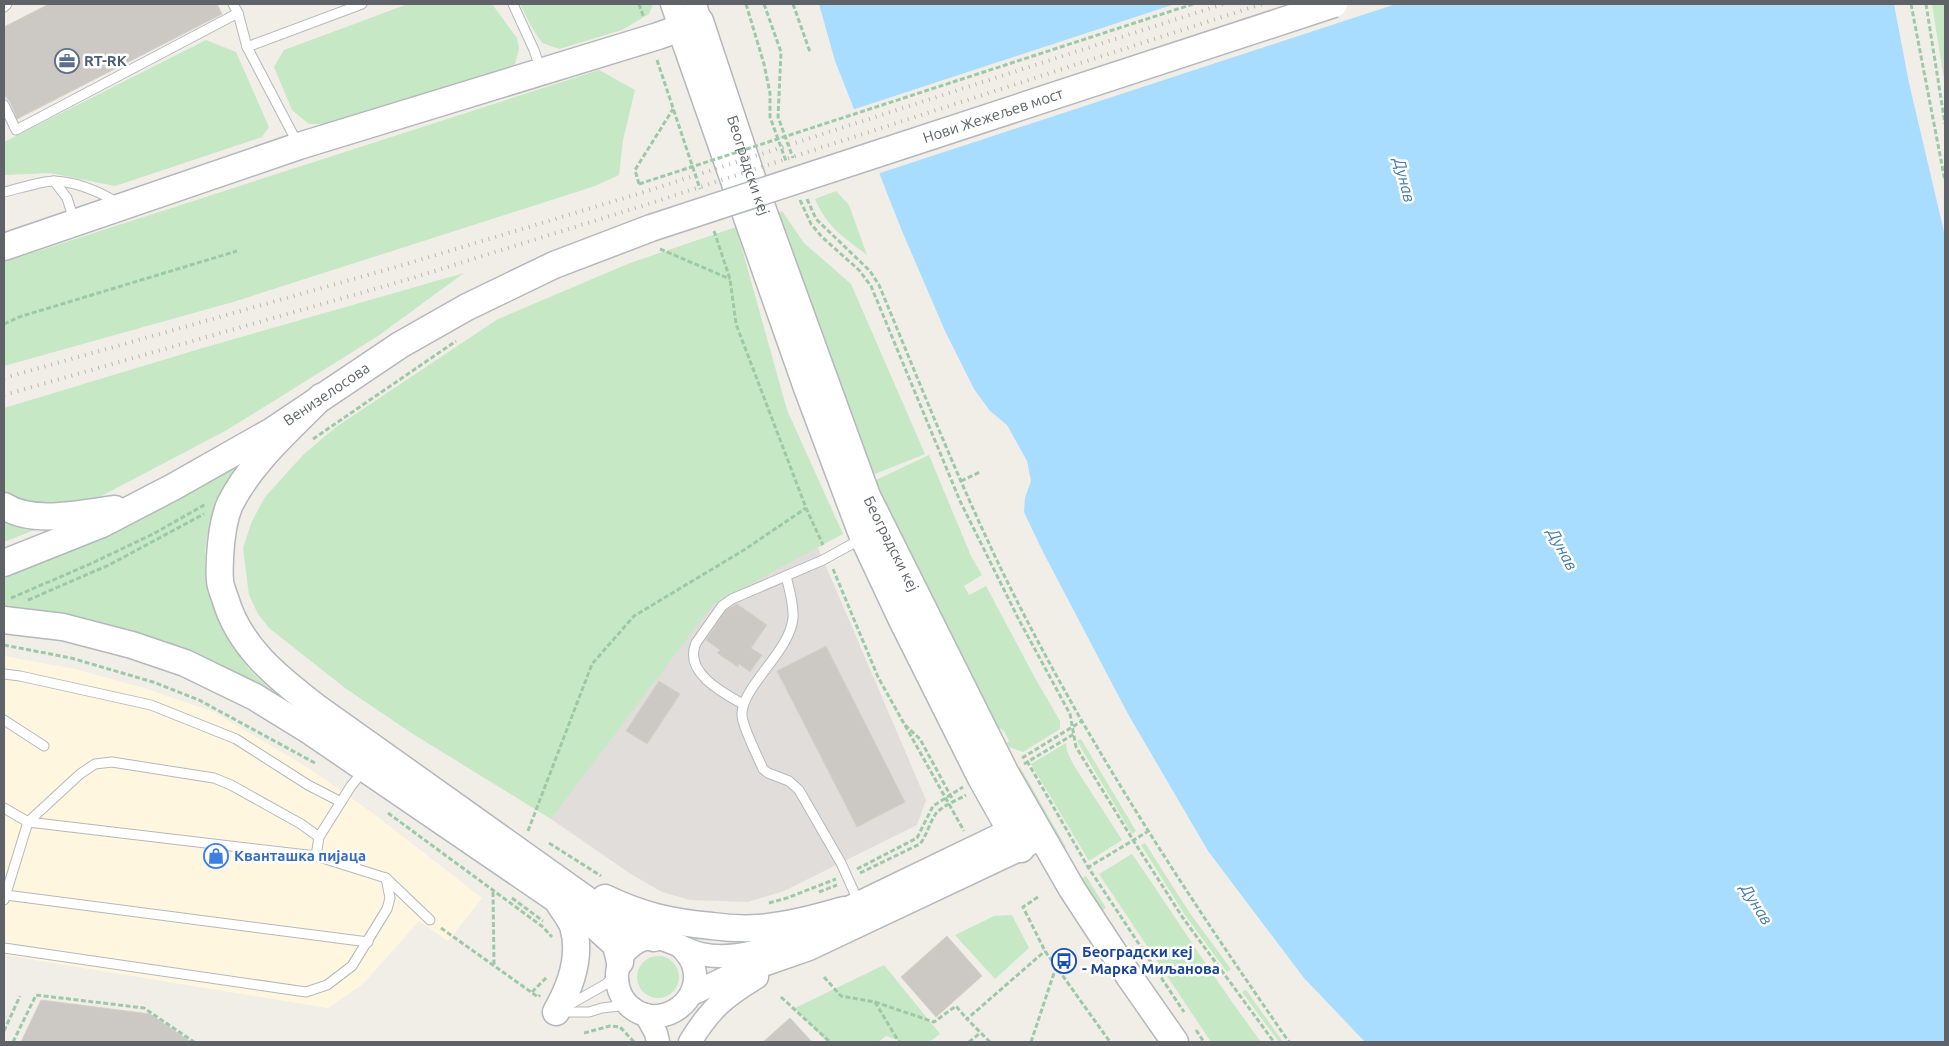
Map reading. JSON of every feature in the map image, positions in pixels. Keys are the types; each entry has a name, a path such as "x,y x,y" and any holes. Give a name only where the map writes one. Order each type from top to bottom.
{"main road":[{"name":"Нови Жежељев мост","path":"654,238 1334,4"},
{"path":"4,247 299,146 658,36 687,14"},
{"name":"Београдски кеј","path":"687,14 806,388 864,537 902,620 953,723 981,778 1016,839"},
{"name":"Београдски кеј","path":"687,14 760,199 867,496 1006,774 1072,889 1129,976 1184,1034"},
{"name":"Венизелосова","path":"4,563 76,536 135,507 272,431 400,344 488,296 554,264 654,238"},
{"path":"321,397 266,454 221,508 220,580 228,609 241,634 259,659 279,678 316,707 625,908 670,922 732,928 758,928 809,920 852,906"},
{"path":"4,506 28,515 46,516 66,516 135,507"},
{"path":"13,611 63,627 132,645 185,663 255,697 556,898 612,940 616,945 618,968"},
{"path":"539,851 626,926 654,938"},
{"path":"547,1004 572,980 575,950 572,925 556,898"}],"street":[{"path":"690,1042 702,1022 726,997 788,958 1016,839 1020,827 1037,828"},
{"path":"658,1042 656,1034 637,1010 621,996 617,985 618,968 625,952 633,945 643,940 654,938 668,940 700,954 713,956 734,956 755,952 784,942 852,906 1016,839"},
{"path":"676,1042 688,998 695,981 694,968 689,956 680,946"},
{"path":"637,1010 660,1016 674,1012 688,998 723,979 788,958"}],"lane":[{"path":"4,7 7,4"},
{"path":"233,4 238,13 247,47 299,146"},
{"path":"247,47 362,4"},
{"path":"513,4 534,50 541,72"},
{"path":"4,105 16,130 238,13"},
{"path":"54,181 67,198 75,223"},
{"path":"4,192 54,181 87,188 104,195 123,207"},
{"path":"744,704 710,682 701,673 693,659 693,650 722,606 828,557 864,537"},
{"path":"786,576 793,618 789,632 781,648 744,704 742,718 763,769 768,773 789,781 799,790 848,877 852,906"},
{"path":"4,674 151,706 236,739 308,785 341,802"},
{"path":"4,720 44,746"},
{"path":"319,837 301,824 240,790 214,778 112,762 95,764 80,774 28,822 5,897 368,942"},
{"path":"316,856 319,837 365,769"},
{"path":"4,808 28,822 316,856 386,878 430,920"},
{"path":"4,948 306,992 327,985 352,966 387,909 390,898 386,878"},
{"path":"547,1004 606,984 618,968"},
{"path":"547,1004 589,1012 602,1008 637,1010"}],"path":[{"path":"746,4 764,64 770,93 770,117 788,168"},
{"path":"764,4 781,52 778,117 794,163"},
{"path":"793,4 810,52"},
{"path":"673,109 635,170 639,184 1193,4"},
{"path":"1911,4 1945,180"},
{"path":"1926,4 1945,124"},
{"path":"655,53 702,194"},
{"path":"804,190 816,219 859,260 879,285 961,481 993,552 1082,721 1147,832 1204,919 1289,1042"},
{"path":"797,194 811,224 822,237 859,270 871,286 960,501 1019,620 1070,714 1076,746 1133,840 1184,918 1274,1042"},
{"path":"711,223 730,279 736,324 806,508 878,677 968,838"},
{"path":"654,238 730,279"},
{"path":"4,324 19,317 237,251"},
{"path":"310,441 463,336"},
{"path":"961,481 980,472"},
{"path":"4,601 145,538 204,505 213,502 221,508 13,611"},
{"path":"528,831 592,664 634,616 744,550 806,508"},
{"path":"1020,759 1082,721"},
{"path":"904,723 920,738 954,802"},
{"path":"1018,767 1074,734"},
{"path":"1024,757 1088,867 1188,1018"},
{"path":"762,904 787,898 848,877 917,838 933,806 970,783"},
{"path":"814,894 920,844 926,837 935,814 968,794"},
{"path":"520,826 536,835"},
{"path":"1082,870 1147,832"},
{"path":"539,851 604,878"},
{"path":"493,892 494,965"},
{"path":"1038,897 1023,907 1045,952 1110,1042"},
{"path":"430,920 547,1004"},
{"path":"967,1019 1045,952"},
{"path":"1031,1042 1056,967"},
{"path":"824,977 841,996 874,1002 934,1022 956,1006 990,1042"},
{"path":"13,1042 36,995 144,1008 194,1042"},
{"path":"4,1031 20,996"},
{"path":"781,997 830,1042"},
{"path":"874,1002 899,1042"},
{"path":"607,1022 612,1021"},
{"path":"584,1033 610,1026 620,1027 634,1042"},
{"path":"969,1042 980,1032"},
{"path":"1184,1034 1204,1042"}],"shaded area":[{"path":"816,543 926,800 917,825 784,891 748,902 690,900 662,892 631,874 551,819 692,614"},
{"name":"Кванташка пијаца","path":"4,656 75,669 144,688 214,712 310,769 374,814 482,898 448,941 419,921 363,984 328,1008 4,955"}],"green space":[{"path":"408,4 492,4 517,38 519,49 515,64 501,70 325,124 309,124 292,110 274,67 284,50"},
{"path":"520,4 653,4 649,14 622,30 559,49 542,43"},
{"path":"1932,4 1945,4 1945,86"},
{"path":"206,40 236,52 269,127 262,137 115,186 50,173 4,175 4,142"},
{"path":"599,70 635,90 623,140 619,175 595,186 233,302 4,366 4,262"},
{"path":"836,191 849,205 867,255 843,237 825,217 815,199"},
{"path":"782,211 804,243 851,284 925,454 870,476 770,216"},
{"path":"736,227 787,410 843,534 713,604 551,819 413,734 345,688 269,628 258,614 249,595 243,548 252,521 265,497 304,454 336,427 498,319 630,263"},
{"path":"464,273 378,336 227,430 88,503 55,509 4,500 4,408 206,347"},
{"path":"929,455 971,556 982,575 964,586 969,595 986,586 1060,721 1060,729 1023,752 1009,747 1007,743 1009,741 1004,731 990,722 897,539 876,480"},
{"path":"244,459 219,501 211,519 205,566 208,585 220,622 239,656 257,677 300,713 4,614 4,576 26,568"},
{"path":"4,519 42,527 4,542"},
{"path":"1081,739 1136,831 1132,834 1077,741"},
{"path":"1066,743 1067,751 1073,764 1122,840 1089,861 1031,764"},
{"path":"1020,767 1066,847 1060,851 1014,771"},
{"path":"1145,843 1189,912 1231,969 1227,972 1185,915 1141,845"},
{"path":"1132,854 1261,1042 1211,1042 1099,874"},
{"path":"1086,876 1106,908 1098,913 1078,881"},
{"path":"1012,915 1029,948 995,979 955,935 994,916"},
{"path":"662,956 670,959 676,965 679,977 676,989 670,995 654,998 646,995 640,989 637,973 640,965 646,959"},
{"path":"884,965 940,1034 929,1042 903,1042 886,1036 878,1042 827,1042 795,1008"},
{"path":"1246,990 1283,1042 1279,1042 1242,992"}],"water":[{"name":"Дунав","path":"819,4 1894,4 1909,83 1945,236 1945,1042 1365,1042 1304,978 1208,851 1128,714 1024,512 1025,498 1031,481 1027,461 1007,425 990,411 974,389 945,331 902,231 835,61"}],"pier":[{"path":"1175,4 1396,4 877,174 852,110"}],"building":[{"name":"RT-RK","path":"49,4 217,4 222,14 17,119 10,102 4,95 4,27"},
{"path":"737,604 767,625 751,648 762,655 750,672 739,664 738,667 717,653 720,650 706,640 726,610"},
{"path":"826,646 905,802 857,827 777,671"},
{"path":"659,681 680,694 647,744 626,731"},
{"path":"947,936 982,976 936,1017 901,977"},
{"path":"41,1000 150,1014 191,1042 21,1042"},
{"path":"790,1018 812,1042 763,1042"}],"railway":[{"path":"4,378 403,265 641,193 1223,4"},
{"path":"4,395 406,280 645,205 1262,4"}],"place":[{"name":"RT-RK","path":"67,61"},
{"name":"Кванташка пијаца","path":"216,856"},
{"name":"Београдски кеј - Марка Миљанова","path":"1064,961"}]}
